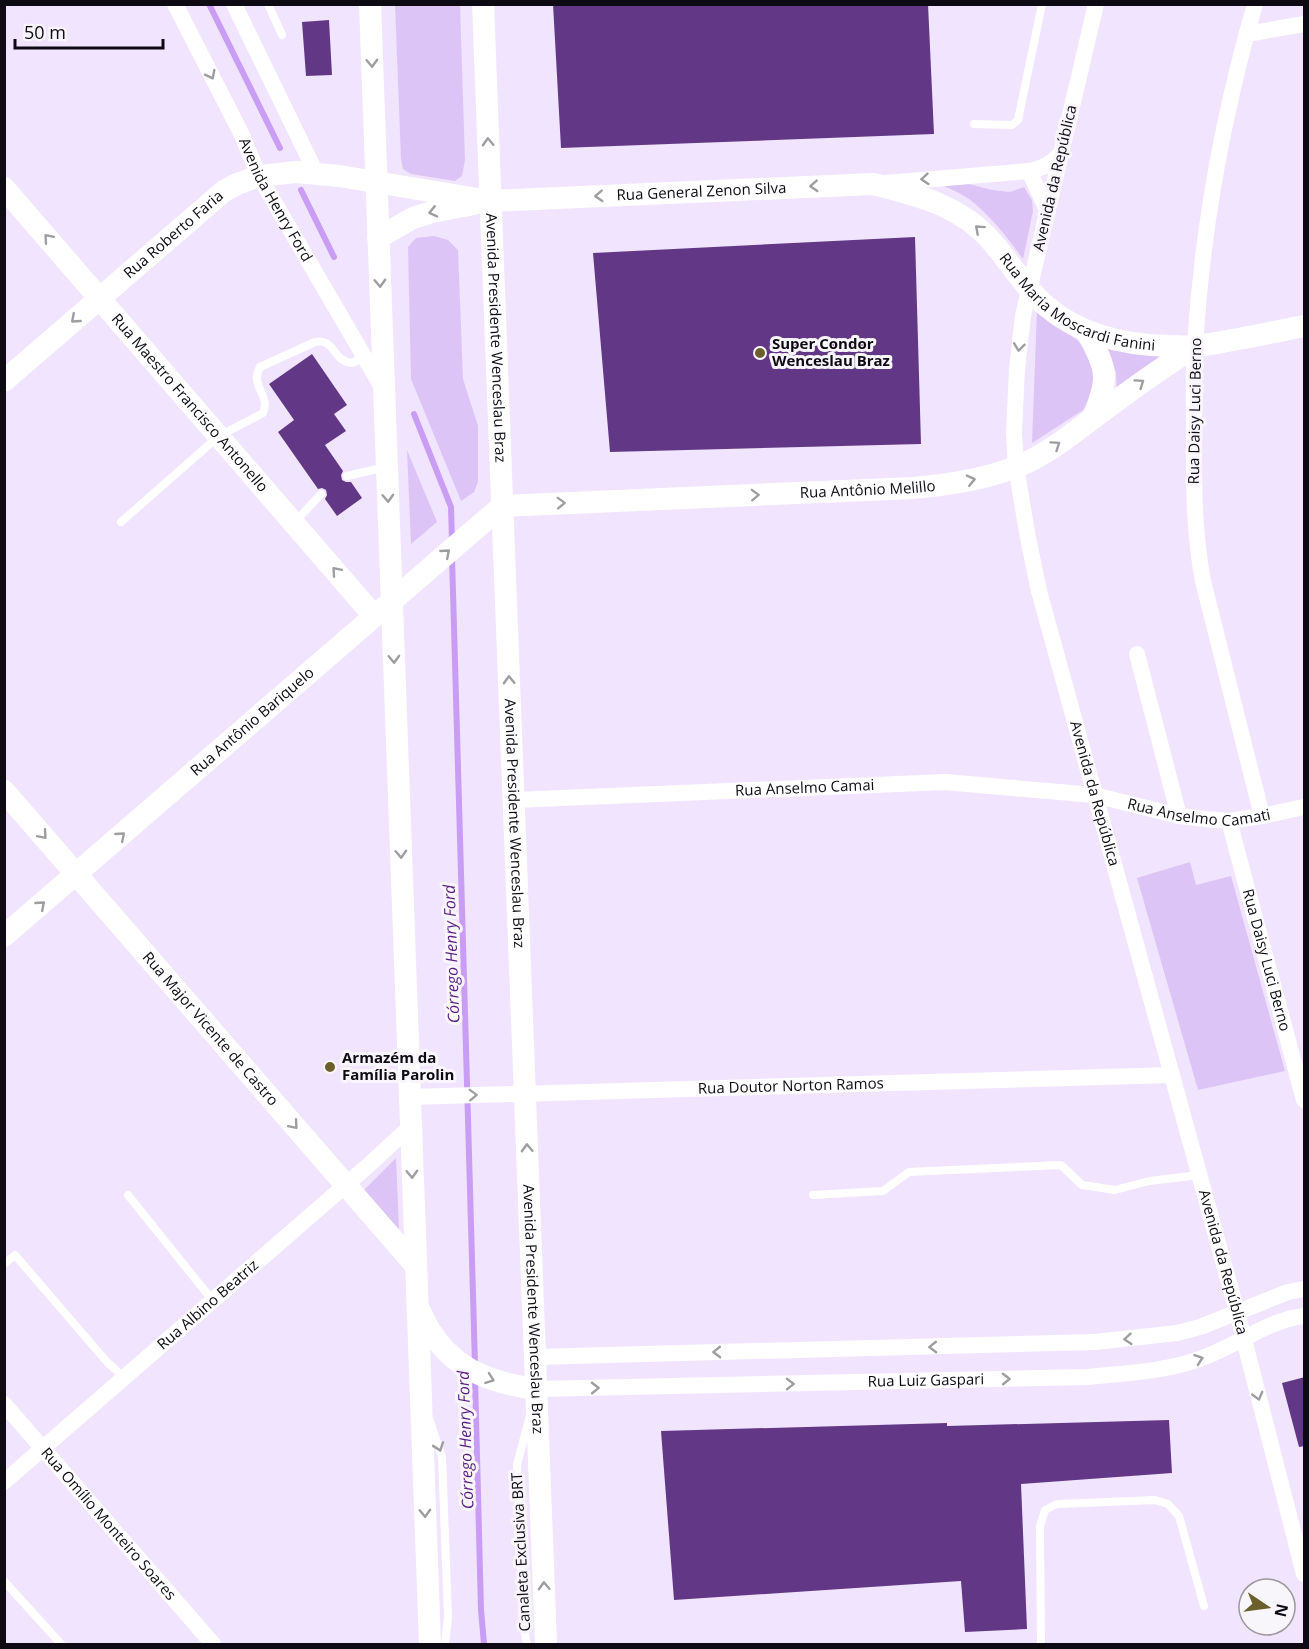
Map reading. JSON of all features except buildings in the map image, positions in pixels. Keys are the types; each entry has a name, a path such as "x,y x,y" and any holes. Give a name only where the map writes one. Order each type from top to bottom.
{"main road":[{"path":"370,4 430,1644"},
{"name":"Avenida Presidente Wenceslau Braz","path":"483,4 514,800 515,1093 536,1357 530,1388 546,1644"},
{"name":"Rua Roberto Faria","path":"4,381 224,191 237,184 259,176 296,172 376,182"},
{"name":"Rua General Zenon Silva","path":"376,182 490,201 873,184"},
{"name":"Rua Maria Moscardi Fanini","path":"873,184 914,194 964,216 993,243 1029,290 1065,320 1087,332 1130,344 1194,347 1305,326"},
{"name":"Rua Maestro Francisco Antonello","path":"4,188 374,616"},
{"path":"378,238 413,218 490,201"},
{"path":"1087,332 1105,374 1102,394 1093,418"},
{"name":"Rua Antônio Melillo","path":"502,506 913,488 948,485 980,478 1016,467 1058,444 1134,387 1194,347"},
{"name":"Rua Antônio Bariquelo","path":"4,936 502,506"},
{"name":"Rua Major Vicente de Castro","path":"4,790 416,1266"},
{"path":"417,1306 431,1333 456,1360 487,1379 530,1388"}],"street":[{"name":"Avenida Henry Ford","path":"175,4 241,133 259,176 384,390"},
{"path":"234,4 316,173"},
{"name":"Avenida da República","path":"1096,4 1023,316 1017,369 1014,433 1016,467 1039,591 1237,1312 1305,1574"},
{"name":"Rua Daisy Luci Berno","path":"1255,4 1214,179 1200,289 1194,347 1194,517 1203,581 1262,816"},
{"path":"1247,34 1305,24"},
{"name":"Rua General Zenon Silva","path":"873,184 1029,171 1051,164 1061,153"},
{"path":"1029,171 1048,212"},
{"path":"1137,654 1179,816"},
{"name":"Rua Anselmo Camai","path":"514,800 945,782 1094,795"},
{"name":"Rua Anselmo Camati","path":"1094,795 1179,816 1229,821 1305,807"},
{"name":"Rua Daisy Luci Berno","path":"1229,821 1305,1100"},
{"name":"Rua Doutor Norton Ramos","path":"410,1097 1171,1074"},
{"name":"Rua Albino Beatriz","path":"4,1482 411,1126"},
{"path":"536,1357 1095,1342 1177,1333 1200,1327 1288,1292 1305,1289"},
{"name":"Rua Luiz Gaspari","path":"530,1388 1088,1377 1185,1364 1212,1355 1280,1322 1293,1317 1305,1316"},
{"name":"Rua Omílio Monteiro Soares","path":"4,1404 213,1644"}],"lane":[{"path":"268,4 282,35"},
{"path":"974,124 1012,125 1018,120 1042,4"},
{"path":"121,522 219,436 263,413 266,408 265,400 256,382 256,374 260,367 322,341 328,343 339,359 346,363 353,363 364,354"},
{"path":"347,476 387,466"},
{"path":"294,523 321,494"},
{"path":"813,1195 883,1191 909,1172 1061,1165 1082,1185 1115,1190 1149,1181 1199,1175"},
{"path":"128,1196 213,1301"},
{"path":"4,1264 15,1255 107,1362 125,1378"},
{"name":"Canaleta Exclusiva BRT","path":"526,1644 523,1624 517,1466 530,1388"},
{"path":"420,1392 442,1458 448,1617 445,1644"},
{"path":"1041,1644 1040,1526 1045,1510 1057,1504 1155,1500 1168,1504 1179,1516 1204,1606"},
{"path":"4,1581 61,1644"}],"shaded area":[{"path":"395,5 460,5 465,160 462,176 455,181 411,174 403,169"},
{"path":"965,183 1010,192 1024,187 1032,200 1033,211 1023,259 984,212 969,199 939,184"},
{"path":"434,236 448,240 458,250 463,379 478,426 478,482 474,492 461,501 411,379 408,247 416,238"},
{"path":"1037,310 1086,349 1092,363 1094,380 1091,397 1083,410 1032,443"},
{"path":"1106,347 1169,356 1117,392 1116,372"},
{"path":"407,450 437,522 411,544"},
{"path":"1190,862 1196,885 1231,876 1285,1071 1198,1090 1137,878"},
{"path":"396,1158 399,1229 362,1192"}],"waterway":[{"name":"Córrego Henry Ford","path":"209,4 280,148"},
{"name":"Córrego Henry Ford","path":"301,190 334,257"},
{"name":"Córrego Henry Ford","path":"414,414 451,507 452,540"},
{"name":"Córrego Henry Ford","path":"452,557 475,1365"},
{"name":"Córrego Henry Ford","path":"475,1378 481,1610 484,1644"}],"place":[{"name":"Super Condor Wenceslau Braz","path":"760,353"},
{"name":"Armazém da Família Parolin","path":"330,1067"}]}
